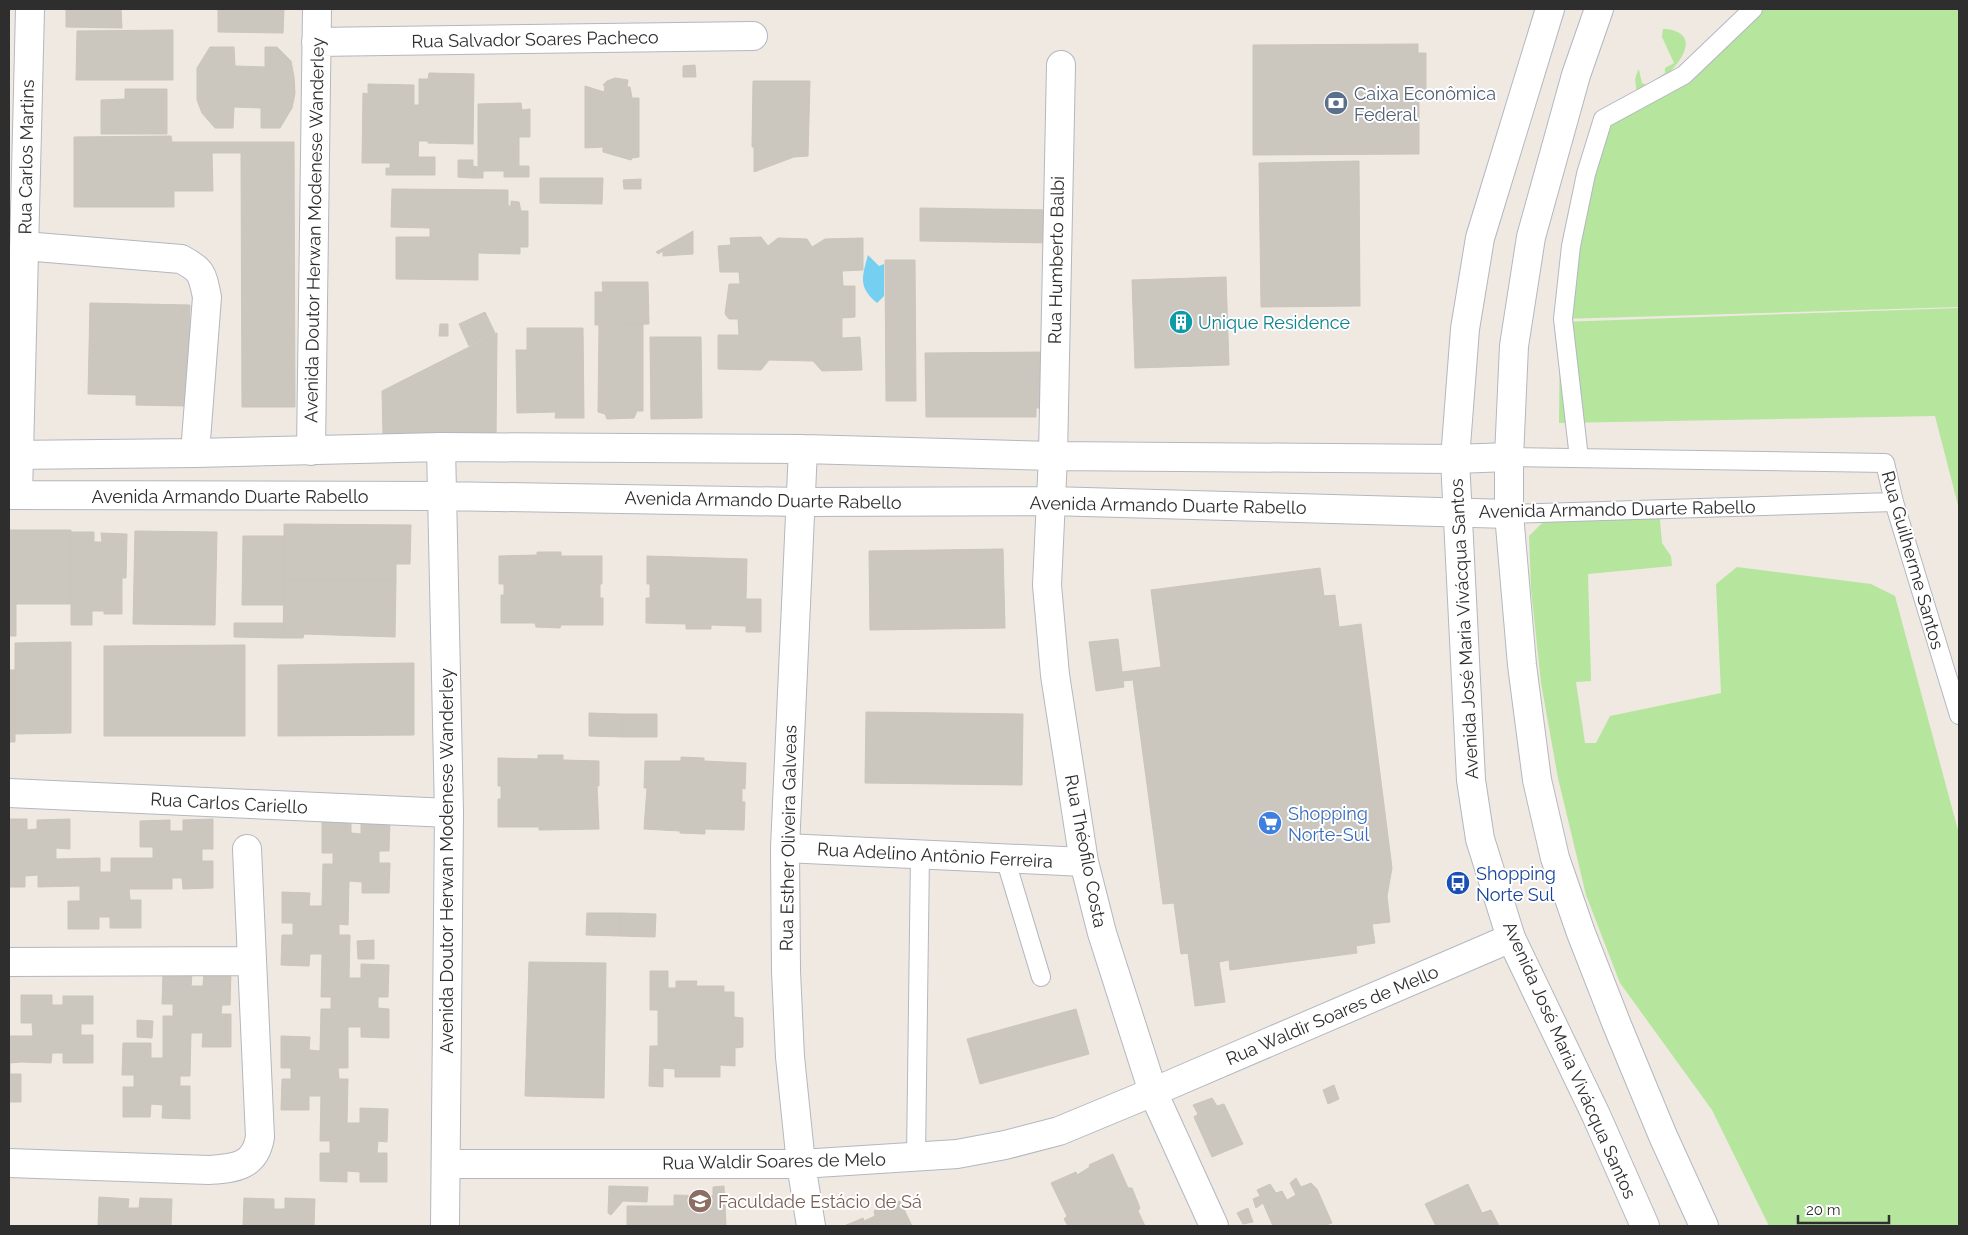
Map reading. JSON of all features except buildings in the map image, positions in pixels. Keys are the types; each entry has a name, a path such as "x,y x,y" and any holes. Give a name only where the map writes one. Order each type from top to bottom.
{"street":[{"name":"Rua Carlos Martins","path":"14,495 14,456 24,246 17,164 30,9"},
{"name":"Avenida Doutor Herwan Modenese Wanderley","path":"311,451 317,9"},
{"name":"Avenida José Maria Vivácqua Santos","path":"1550,9 1480,238 1465,328 1455,459 1470,780 1480,839 1511,938 1596,1115 1645,1226"},
{"path":"1599,9 1576,74 1531,237 1514,346 1509,457 1509,514 1522,665 1537,780 1555,858 1580,932 1616,1024 1663,1136 1704,1226"},
{"name":"Rua Salvador Soares Pacheco","path":"316,42 753,36"},
{"name":"Rua Humberto Balbi","path":"1053,456 1061,65"},
{"path":"24,246 181,259 197,267 203,278 207,296 195,454"},
{"path":"14,456 195,454 441,447 803,450 1053,456 1455,459 1509,457"},
{"path":"441,447 441,496"},
{"name":"Rua Esther Oliveira Galveas","path":"803,450 785,848 786,971 789,1048 801,1164 811,1226"},
{"name":"Rua Théofilo Costa","path":"1053,456 1047,585 1055,675 1084,862 1102,933 1153,1092 1214,1226"},
{"name":"Avenida Armando Duarte Rabello","path":"14,495 441,496 801,502 1050,501 1509,514"},
{"name":"Avenida Doutor Herwan Modenese Wanderley","path":"441,496 449,813 445,1226"},
{"name":"Rua Carlos Cariello","path":"9,793 449,813"},
{"name":"Rua Adelino Antônio Ferreira","path":"785,848 1084,862"},
{"path":"9,1163 209,1170 247,1162 254,1156 260,1137 246,849"},
{"name":"Rua Waldir Soares de Mello","path":"1153,1092 1511,938"},
{"path":"9,962 252,961"},
{"name":"Rua Waldir Soares de Melo","path":"446,1164 801,1164 956,1154 1005,1145 1059,1131 1153,1092"}],"lane":[{"path":"1509,457 1579,458 1563,319 1571,246 1586,174 1603,119 1684,75 1753,9"},
{"name":"Rua Guilherme Santos","path":"1579,458 1885,463 1894,502 1959,715"},
{"name":"Avenida Armando Duarte Rabello","path":"1509,514 1894,502"},
{"path":"916,1157 920,854"},
{"path":"1005,858 1041,976"}],"green space":[{"path":"1753,9 1959,9 1959,307 1563,319 1603,119 1637,95 1635,79 1638,70 1642,83 1647,85 1665,73 1665,68 1674,63 1662,37 1663,29 1673,30 1682,35 1686,42 1685,49 1675,66 1650,93"},
{"path":"1959,308 1959,509 1935,416 1559,423 1560,322"},
{"path":"1659,509 1662,543 1671,556 1672,566 1588,574 1591,681 1576,682 1585,743 1596,743 1610,716 1721,693 1716,584 1737,567 1871,584 1895,596 1959,834 1959,1226 1769,1226 1712,1110 1620,983 1586,895 1558,778 1541,683 1531,589 1529,536 1544,521"}],"water":[{"path":"868,255 879,266 884,264 884,296 877,303 864,287 863,276"}],"place":[{"name":"Caixa Econômica Federal","path":"1336,103"},
{"name":"Unique Residence","path":"1181,322"},
{"name":"Shopping Norte-Sul","path":"1270,823"},
{"name":"Shopping Norte Sul","path":"1458,883"},
{"name":"Faculdade Estácio de Sá","path":"700,1201"}]}
